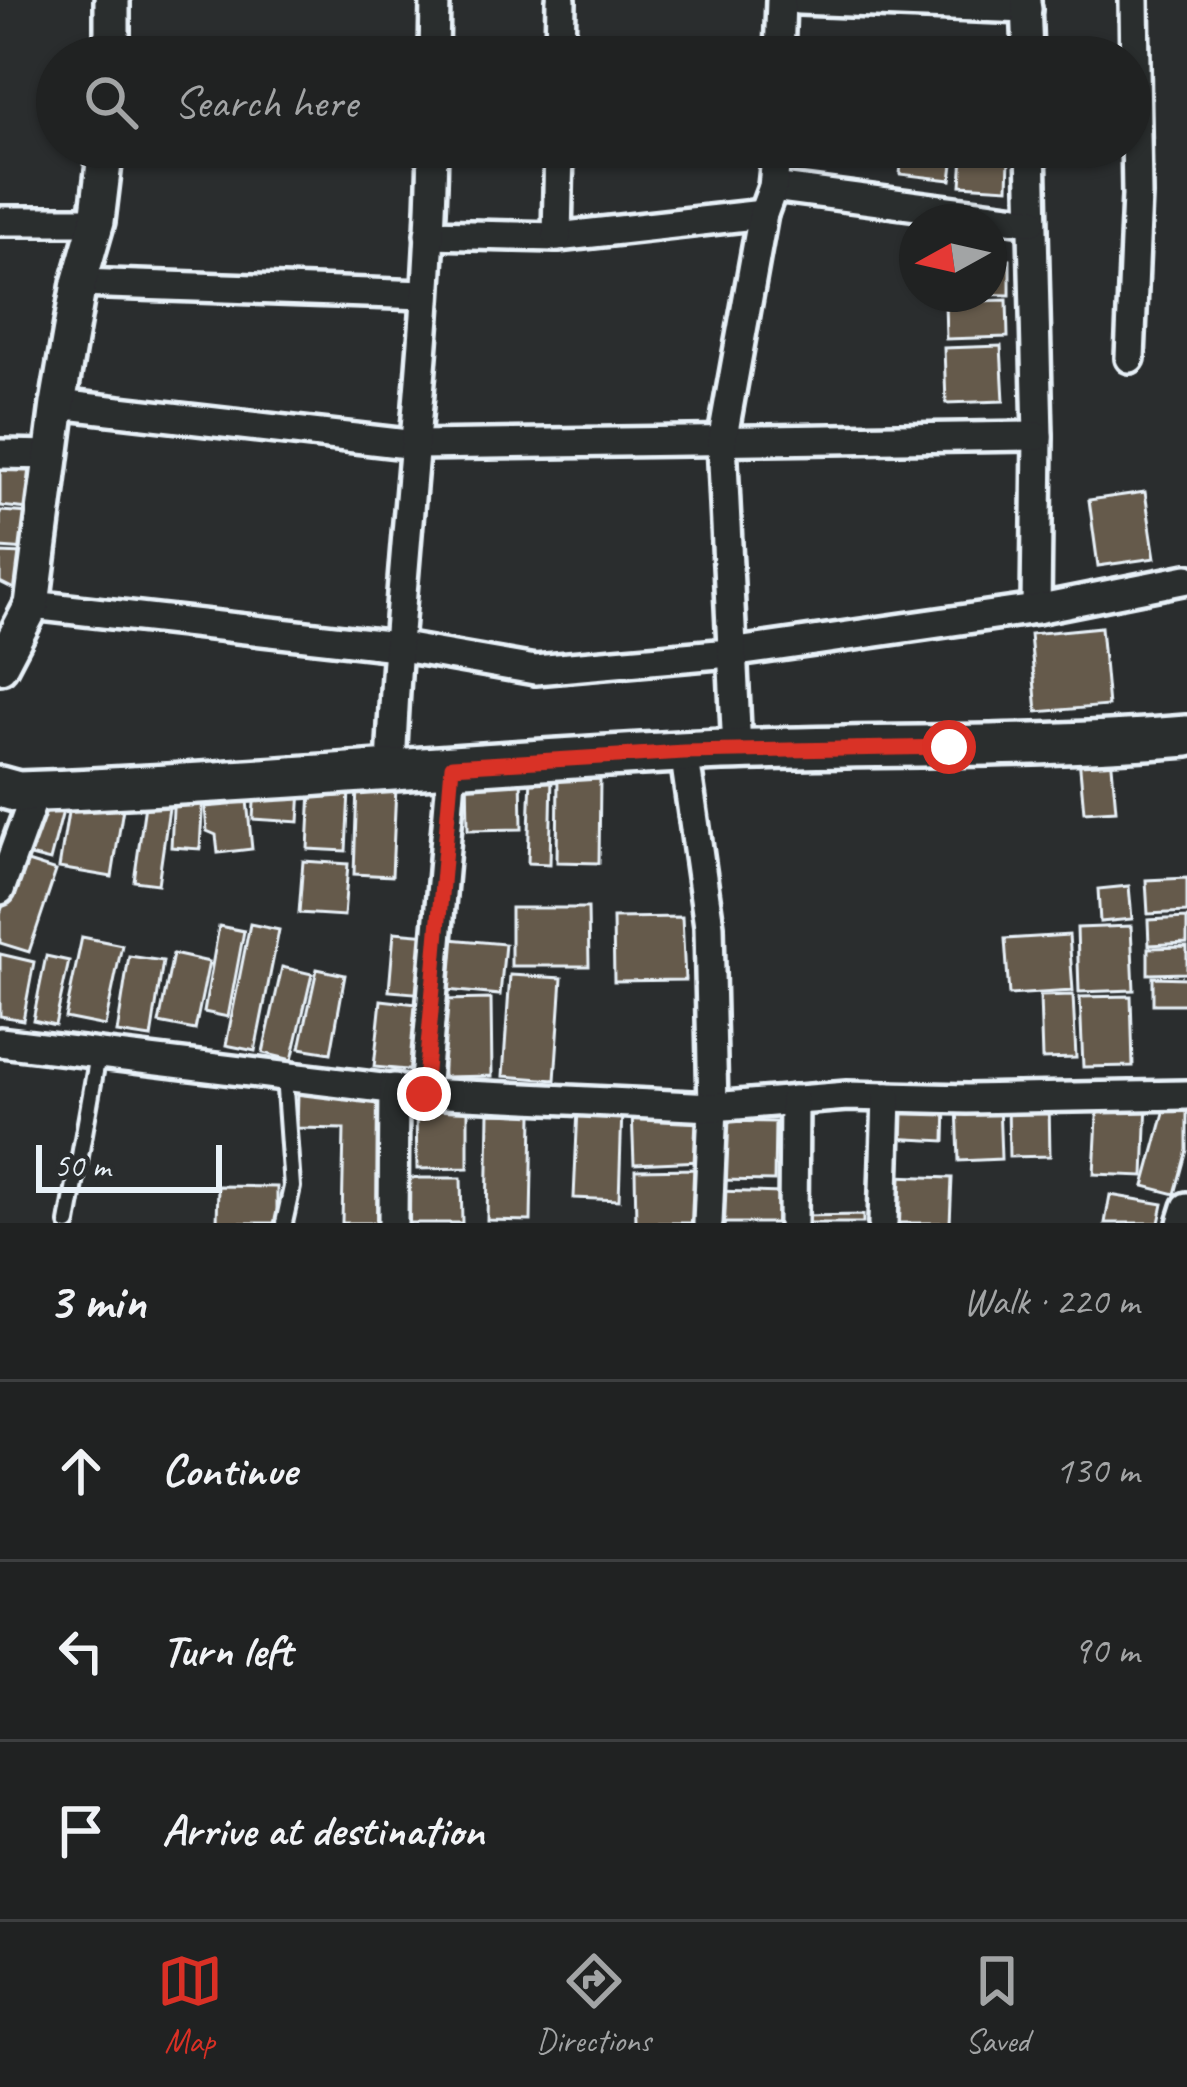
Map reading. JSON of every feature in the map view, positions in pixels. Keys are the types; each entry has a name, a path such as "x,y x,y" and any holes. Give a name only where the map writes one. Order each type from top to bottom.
{"main road":[{"path":"18,789 326,777 684,752 1187,736"}],"street":[{"path":"112,0 112,36"},
{"path":"434,36 435,0"},
{"path":"560,36 561,0"},
{"path":"780,36 781,0"},
{"path":"799,0 1026,4 1027,36"},
{"path":"1134,0 1134,36"},
{"path":"0,666 32,605 58,404 80,283 97,221 103,168"},
{"path":"391,770 395,646 416,445 432,168"},
{"path":"557,236 559,168"},
{"path":"736,750 722,442 775,168"},
{"path":"1031,168 1038,436 1036,609"},
{"path":"1130,358 1133,168"},
{"path":"773,187 1032,221"},
{"path":"429,234 557,236 764,214"},
{"path":"0,221 97,221"},
{"path":"80,283 425,295"},
{"path":"58,404 416,445 1038,436"},
{"path":"0,454 53,455"},
{"path":"32,605 395,646 535,670 730,653 1036,609 1187,579"},
{"path":"684,752 709,926 713,1107 708,1223"},
{"path":"424,1094 452,766"},
{"path":"0,890 18,789"},
{"path":"0,1042 424,1094 713,1107 886,1097 1187,1095"},
{"path":"393,1223 394,1088"},
{"path":"884,1223 886,1097"},
{"path":"793,1223 794,1100"},
{"path":"1182,1223 1187,1207"}],"lane":[{"path":"68,1223 98,1055"},
{"path":"284,1076 292,1186 284,1223"}],"building":[{"path":"901,168 952,168 951,180 900,174"},
{"path":"962,168 1009,168 1008,188 961,185"},
{"path":"1007,259 1010,259 1007,295"},
{"path":"1007,300 1008,337 946,339 945,312 1007,312"},
{"path":"1001,346 1004,401 946,403 944,348"},
{"path":"0,460 33,463 29,509 0,506"},
{"path":"1145,492 1155,558 1098,566 1089,500"},
{"path":"0,511 30,513 28,550 0,548"},
{"path":"0,553 23,554 20,592 0,582"},
{"path":"1101,627 1108,706 1037,712 1030,634"},
{"path":"1110,743 1116,810 1084,812 1078,746"},
{"path":"521,770 522,829 468,830 467,771"},
{"path":"531,773 552,774 550,864 528,863"},
{"path":"558,778 600,779 599,863 557,862"},
{"path":"357,785 396,787 392,876 354,874"},
{"path":"255,787 301,789 299,822 253,819"},
{"path":"311,789 349,791 346,851 308,849"},
{"path":"147,791 171,794 158,884 134,881"},
{"path":"174,791 203,793 200,849 171,847"},
{"path":"246,791 252,849 218,853 216,835 207,831 205,807 230,805 228,793"},
{"path":"71,794 124,802 112,877 59,868"},
{"path":"41,801 64,807 50,861 26,855"},
{"path":"18,859 56,871 29,952 0,943 0,914"},
{"path":"303,861 348,864 344,916 299,913"},
{"path":"1187,878 1187,912 1148,914 1146,880"},
{"path":"1129,886 1132,919 1100,922 1098,889"},
{"path":"511,908 588,908 589,966 511,966"},
{"path":"682,917 685,980 614,981 613,918"},
{"path":"1187,918 1187,943 1149,945 1148,920"},
{"path":"250,924 279,930 255,1051 226,1045"},
{"path":"219,926 244,931 228,1017 204,1012"},
{"path":"1131,926 1134,990 1079,992 1077,928"},
{"path":"394,932 430,935 426,994 389,991"},
{"path":"1069,935 1073,991 1009,995 1005,939"},
{"path":"82,937 122,945 105,1026 65,1018"},
{"path":"450,939 505,944 500,995 446,990"},
{"path":"1187,947 1187,973 1148,974 1148,948"},
{"path":"0,954 34,962 23,1020 0,1016"},
{"path":"173,954 209,962 195,1030 159,1023"},
{"path":"46,956 69,961 55,1025 33,1020"},
{"path":"129,956 163,961 151,1038 117,1033"},
{"path":"282,967 312,974 292,1060 263,1053"},
{"path":"317,969 345,975 331,1053 300,1048"},
{"path":"510,975 562,978 555,1080 503,1076"},
{"path":"1153,977 1187,978 1187,1004 1153,1004"},
{"path":"1073,995 1076,1058 1042,1059 1040,996"},
{"path":"1131,996 1133,1066 1083,1067 1080,997"},
{"path":"491,999 492,1076 443,1077 441,1000"},
{"path":"381,1000 426,1005 418,1071 374,1067"},
{"path":"298,1092 384,1093 382,1223 342,1223 344,1129 297,1128"},
{"path":"1098,1099 1147,1101 1144,1176 1094,1174"},
{"path":"893,1101 946,1104 945,1141 891,1138"},
{"path":"1049,1102 1050,1156 1009,1157 1008,1103"},
{"path":"1167,1102 1187,1107 1187,1150 1175,1194 1144,1186"},
{"path":"999,1103 1001,1159 959,1161 957,1104"},
{"path":"468,1108 468,1168 417,1169 416,1109"},
{"path":"578,1108 622,1109 619,1200 574,1198"},
{"path":"700,1109 702,1161 634,1164 632,1111"},
{"path":"489,1113 533,1114 531,1221 487,1220"},
{"path":"718,1121 775,1122 774,1181 717,1180"},
{"path":"698,1169 699,1223 636,1223 635,1170"},
{"path":"892,1176 952,1178 950,1223 891,1223"},
{"path":"408,1178 461,1178 462,1223 408,1223"},
{"path":"218,1186 277,1187 277,1223 217,1223"},
{"path":"715,1191 782,1193 781,1223 714,1223"},
{"path":"1110,1195 1163,1204 1159,1223 1105,1223"},
{"path":"863,1215 863,1223 801,1223 801,1216"}],"route":[{"path":"424,1094 452,766 684,752 949,747"}]}
